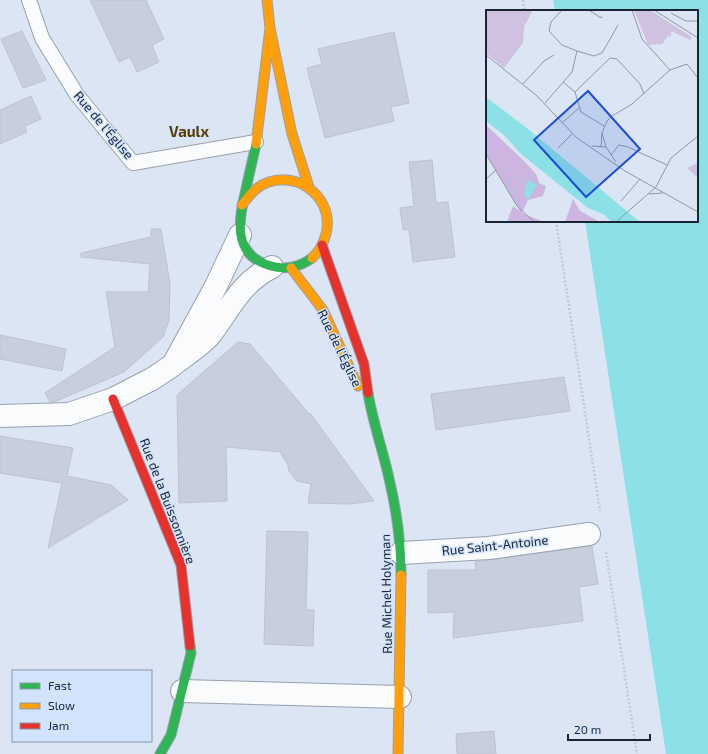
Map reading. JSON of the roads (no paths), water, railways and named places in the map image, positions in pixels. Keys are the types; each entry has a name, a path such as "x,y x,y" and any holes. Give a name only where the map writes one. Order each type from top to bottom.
{"main road":[{"path":"267,0 270,28 292,134 309,187"},
{"name":"Rue de l'Église","path":"242,206 254,190 262,184 281,179 291,180 309,187 318,196 325,208 328,220 327,233 322,245 312,258 299,266 281,268 261,263 252,256 240,235 239,220 242,206 256,142 270,28"},
{"path":"322,245 364,364 371,412"},
{"name":"Rue de l'Église","path":"281,268 323,310 371,412"},
{"name":"Rue de la Buissonnière","path":"113,399 181,565 191,653 171,734 160,754"},
{"name":"Rue Michel Holyman","path":"371,412 390,483 401,552 398,754"}],"street":[{"path":"174,365 216,286 240,235"},
{"path":"0,416 69,414 113,399 152,379 174,365 208,337 239,292 260,273 281,268"},
{"name":"Rue Saint-Antoine","path":"401,552 489,548 597,540"},
{"path":"182,692 400,697"}],"lane":[{"name":"Rue de l'Église","path":"29,0 42,38 77,95 133,163 256,142"}],"water":[{"path":"553,0 708,0 708,754 666,754 585,222 698,222 698,10 555,10"}],"district":[{"name":"Vaulx","path":"189,132"}]}
